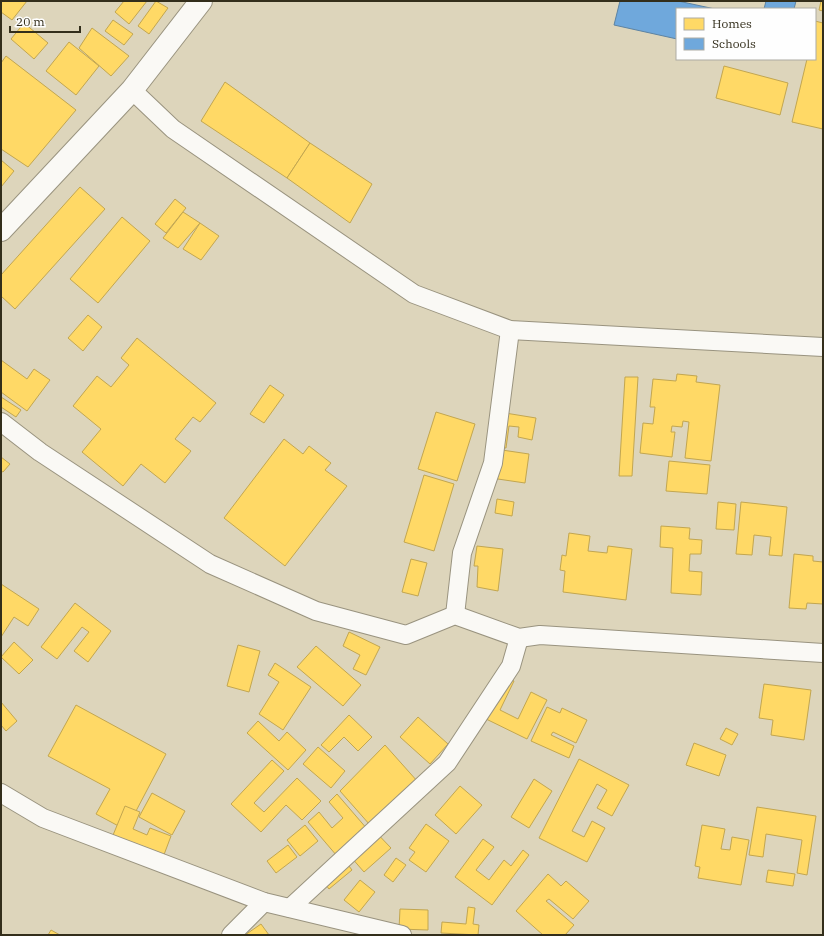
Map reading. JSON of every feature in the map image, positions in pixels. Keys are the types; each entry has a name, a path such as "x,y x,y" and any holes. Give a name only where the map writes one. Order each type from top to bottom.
{"street":[{"path":"1,230 132,90 202,1"},
{"path":"132,90 172,129 414,294 510,330 823,347"},
{"path":"456,615 462,553 493,463 510,330"},
{"path":"1,422 40,452 210,564 316,611 406,635 456,615 519,638 540,635 823,653"},
{"path":"290,908 447,763 510,666 519,638"},
{"path":"1,793 43,818 264,902 290,908 349,929 402,935"},
{"path":"231,935 264,902"}],"building: Homes":[{"path":"1,1 27,1 12,20 1,12"},
{"path":"124,1 147,1 129,24 115,12"},
{"path":"156,1 168,8 149,34 138,26"},
{"path":"821,1 823,1 823,11 819,10"},
{"path":"113,20 133,34 124,45 105,31"},
{"path":"816,21 823,23 823,129 792,122 807,60 816,60"},
{"path":"24,23 48,43 34,59 11,39"},
{"path":"92,28 129,56 111,76 79,48"},
{"path":"69,42 99,66 76,95 46,71"},
{"path":"6,56 76,110 28,167 1,149 1,63"},
{"path":"724,66 788,83 780,115 716,98"},
{"path":"225,82 310,143 287,178 201,121"},
{"path":"310,143 372,184 350,223 287,178"},
{"path":"1,160 14,171 1,187"},
{"path":"80,187 105,209 15,309 1,296 1,275"},
{"path":"175,199 186,208 166,233 155,224"},
{"path":"183,212 200,223 178,248 163,238"},
{"path":"122,217 150,241 98,303 70,279"},
{"path":"200,223 219,236 201,260 183,249"},
{"path":"88,315 102,327 83,351 68,338"},
{"path":"137,338 216,403 200,422 193,417 175,439 191,451 165,483 141,464 123,486 82,452 101,429 73,406 97,376 111,387 129,365 121,358"},
{"path":"1,360 27,379 34,369 50,380 27,411 1,392"},
{"path":"677,374 697,376 696,382 720,385 711,461 685,458 689,422 683,421 682,427 672,426 671,432 675,432 672,457 640,453 643,423 653,424 655,407 650,407 653,379 676,381"},
{"path":"625,377 638,377 632,476 619,476"},
{"path":"270,385 284,395 264,423 250,414"},
{"path":"1,397 21,410 16,417 1,407"},
{"path":"436,412 475,424 457,481 418,469"},
{"path":"499,412 536,418 532,440 518,437 519,427 509,426 506,448 493,446"},
{"path":"284,439 303,454 309,446 331,463 325,470 347,486 285,566 224,518"},
{"path":"495,449 529,454 525,483 491,478"},
{"path":"1,457 10,464 3,472 1,471"},
{"path":"669,461 710,465 707,494 666,491"},
{"path":"424,475 454,484 434,551 404,542"},
{"path":"497,499 514,502 512,516 495,513"},
{"path":"718,502 736,504 734,530 716,529"},
{"path":"741,502 787,507 782,556 769,555 771,537 754,535 752,555 736,554"},
{"path":"661,526 690,528 689,539 702,540 701,554 690,554 689,571 702,572 701,595 671,593 673,548 660,547"},
{"path":"569,533 590,536 588,551 607,553 608,546 632,549 626,600 563,592 565,571 560,570 562,555 566,556"},
{"path":"477,546 503,549 498,591 477,587 478,566 474,566"},
{"path":"794,554 813,556 813,561 823,562 823,604 807,603 806,609 789,608"},
{"path":"411,559 427,563 418,596 402,592"},
{"path":"1,584 39,609 28,626 14,617 1,637"},
{"path":"75,603 111,631 88,662 74,651 89,632 82,627 57,659 41,647"},
{"path":"349,632 380,647 366,675 353,669 360,655 343,646"},
{"path":"14,642 33,660 19,674 1,657"},
{"path":"238,645 260,651 249,692 227,686"},
{"path":"316,646 361,685 343,706 297,667"},
{"path":"275,663 311,687 283,730 259,714 279,682 268,675"},
{"path":"503,675 514,681 500,710 518,719 531,692 547,700 527,739 482,717"},
{"path":"764,684 811,690 804,740 771,735 773,720 759,718"},
{"path":"1,702 17,721 6,731 1,725"},
{"path":"76,705 166,754 126,830 96,814 110,789 48,756"},
{"path":"547,707 560,713 562,708 587,720 576,743 553,732 551,735 574,746 569,758 531,741"},
{"path":"349,715 372,737 358,751 344,737 329,752 321,745"},
{"path":"418,717 448,744 430,764 400,737"},
{"path":"258,721 279,741 287,732 306,750 288,770 247,733"},
{"path":"726,728 738,734 732,745 720,739"},
{"path":"694,743 726,755 719,776 686,765"},
{"path":"385,745 418,782 370,825 340,791"},
{"path":"318,747 345,771 331,788 303,764"},
{"path":"579,759 629,785 612,816 597,808 607,790 597,784 572,831 584,837 592,821 605,828 587,862 539,838"},
{"path":"272,760 284,771 254,803 264,812 297,778 321,801 302,820 286,805 261,832 231,804"},
{"path":"534,779 552,791 529,828 511,817"},
{"path":"460,786 482,805 456,834 435,815"},
{"path":"152,793 185,811 172,835 139,817"},
{"path":"337,794 368,830 337,856 308,822 319,812 332,828 343,818 329,802"},
{"path":"125,806 140,812 133,829 147,835 150,828 171,836 162,860 111,840"},
{"path":"757,807 816,816 807,875 797,873 802,840 766,834 763,857 749,855"},
{"path":"426,824 449,841 426,872 409,860 415,852 409,848"},
{"path":"305,825 318,841 300,856 287,840"},
{"path":"702,825 725,829 721,849 730,850 732,837 749,840 741,885 698,878 700,867 695,866"},
{"path":"370,826 391,848 364,872 344,849"},
{"path":"483,839 494,847 476,870 489,880 504,860 511,866 523,850 529,855 492,905 455,877"},
{"path":"288,845 297,857 276,873 267,861"},
{"path":"339,853 352,870 329,889 316,872"},
{"path":"396,858 406,865 393,882 384,875"},
{"path":"768,870 795,874 793,886 766,882"},
{"path":"548,874 561,886 566,881 589,901 573,919 549,899 546,901 574,925 565,935 543,935 516,911"},
{"path":"360,880 375,892 359,912 344,900"},
{"path":"468,907 475,908 473,924 479,925 478,935 441,933 442,922 466,924"},
{"path":"400,909 428,910 428,930 399,929"},
{"path":"261,924 269,935 245,935"},
{"path":"51,930 60,935 48,935"}],"building: Schools":[{"path":"620,1 678,1 710,8 676,8 676,39 614,25"},
{"path":"766,1 796,1 794,8 764,8"}]}
